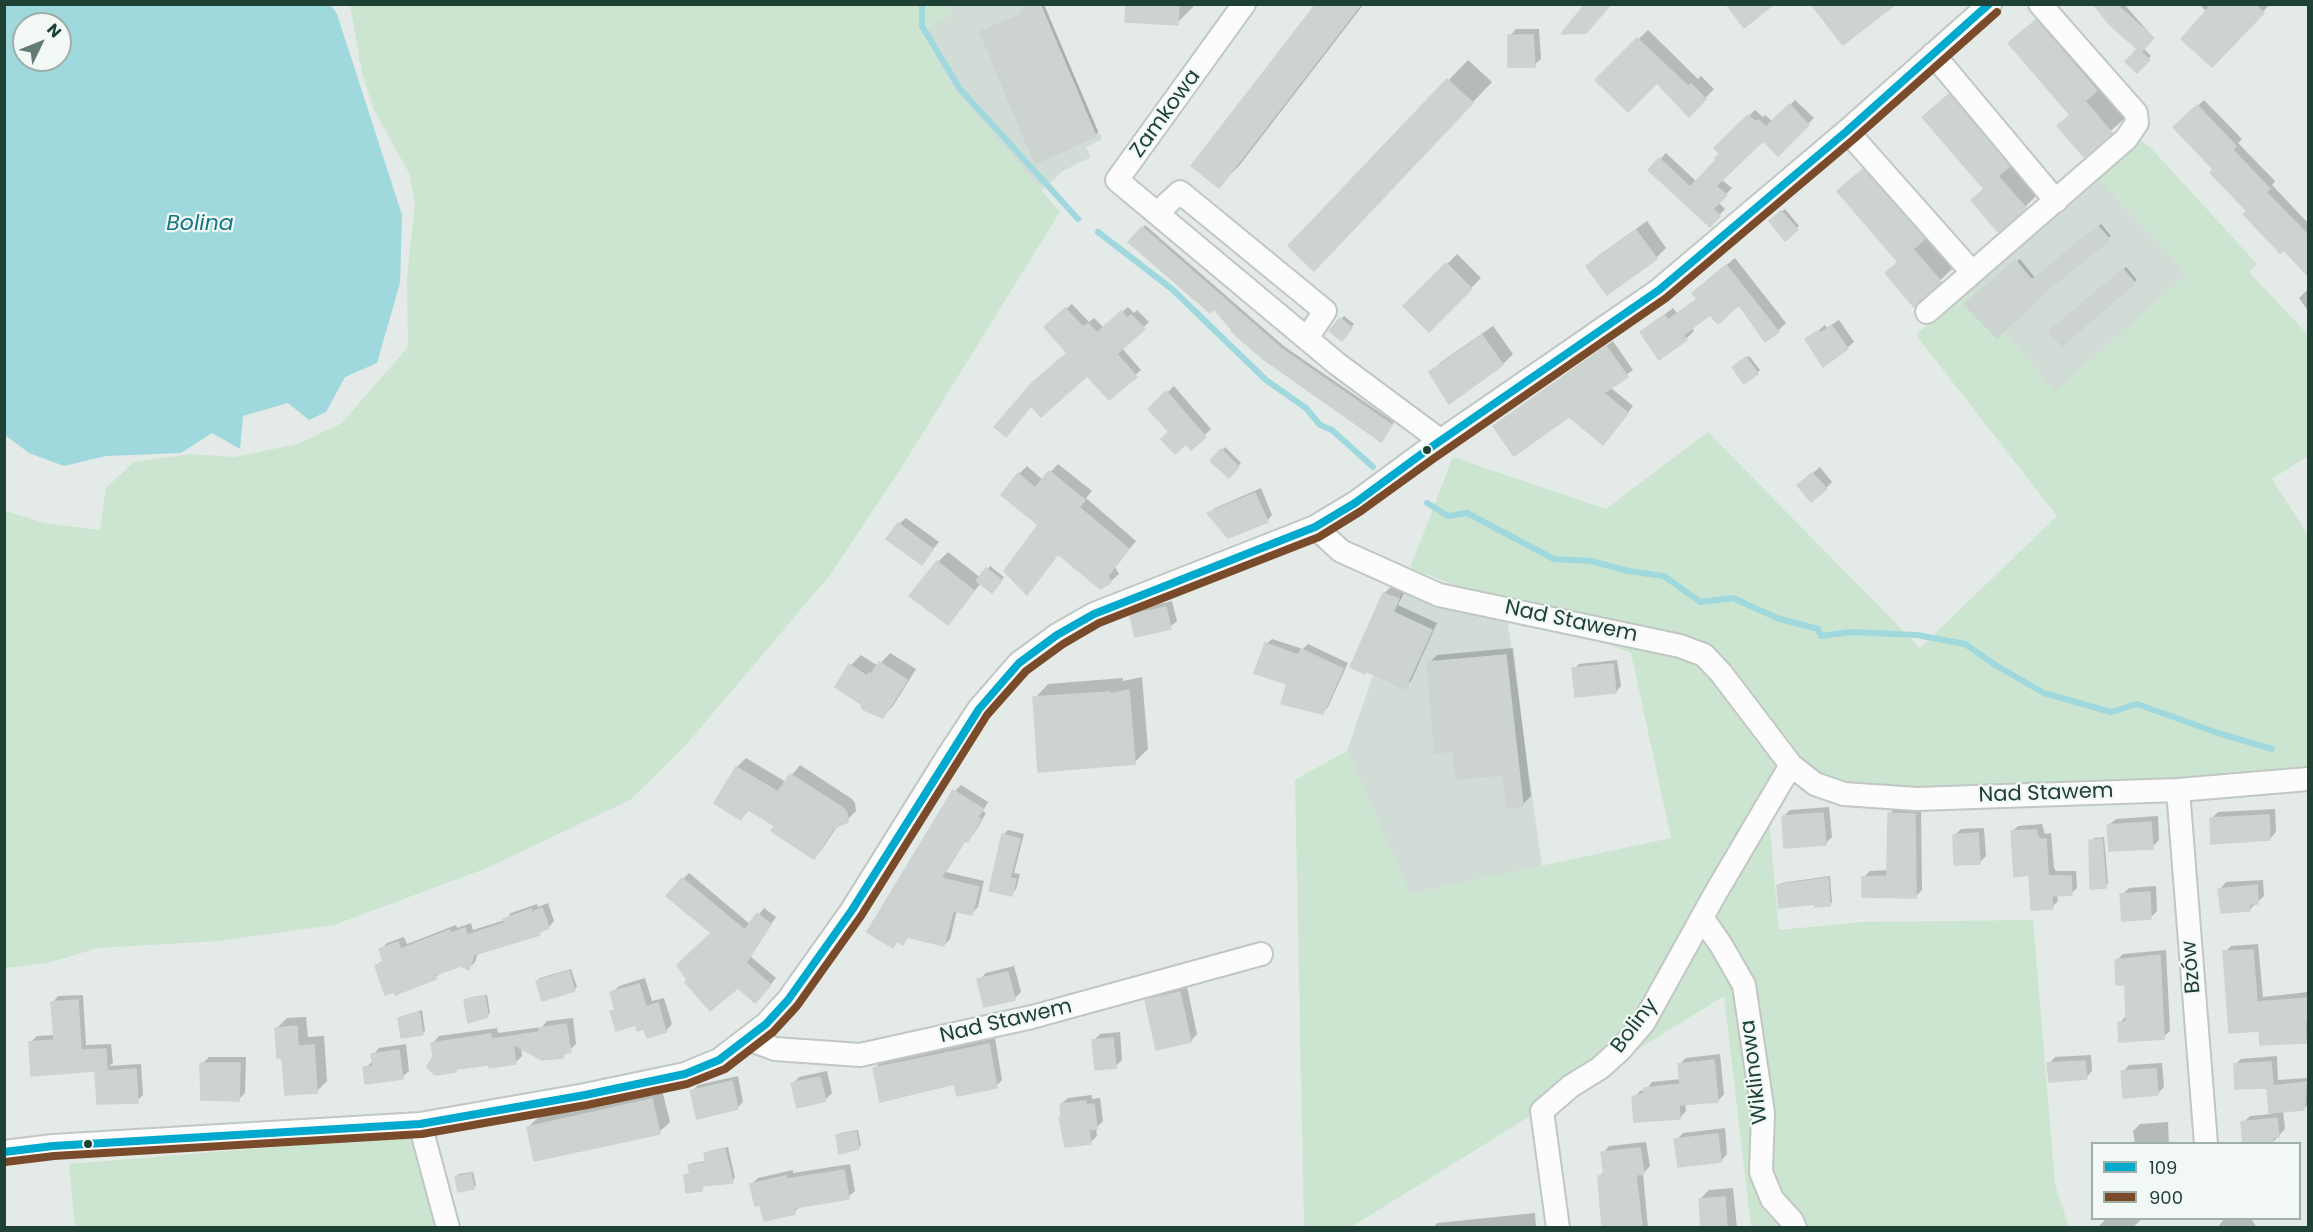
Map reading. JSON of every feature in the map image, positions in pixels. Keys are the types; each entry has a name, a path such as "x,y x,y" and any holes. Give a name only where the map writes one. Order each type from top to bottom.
{"street":[{"name":"Zamkowa","path":"1244,4 1117,180 1307,338 1441,441"},
{"path":"4,1152 53,1146 420,1124 585,1095 685,1074 719,1060 766,1024 788,1000 852,910 979,709 1018,663 1057,635 1094,614 1315,527 1355,502 1659,290 1847,131 1990,4"},
{"path":"1928,312 2126,139 2137,123 2136,112 2040,4"},
{"path":"1934,54 2056,201"},
{"path":"1847,131 1972,272"},
{"path":"1157,213 1180,192 1325,311 1307,338"},
{"name":"Nad Stawem","path":"1315,527 1341,551 1439,595 1680,646 1704,655 1721,673 1791,765 1815,784 1844,794 1917,799 2178,790 2308,779"},
{"path":"1703,919 1714,894 1791,765"},
{"name":"Bzów","path":"2178,790 2206,1142"},
{"name":"Boliny","path":"1558,1227 1542,1111 1571,1086 1600,1068 1620,1050 1644,1022 1703,919"},
{"name":"Wiklinowa","path":"1703,919 1744,985 1763,1113 1761,1172 1772,1199 1792,1221 1794,1227"},
{"name":"Nad Stawem","path":"748,1039 775,1049 860,1055 1032,1017 1261,954"},
{"path":"420,1124 448,1227"}],"shaded area":[{"path":"950,5 1043,5 1102,139 1086,147 1091,157 1063,171 1041,191 955,90 921,32 951,15"},
{"path":"2098,178 2188,274 2055,392 1968,289"},
{"path":"1410,568 1508,623 1542,866 1410,894 1347,751"}],"green space":[{"path":"350,5 950,5 951,15 921,32 955,90 1060,212 903,465 830,575 686,745 630,800 487,868 334,925 217,941 98,948 48,963 5,968 5,511 45,523 100,530 106,488 134,462 190,454 234,457 298,444 342,423 408,347 407,278 415,203 409,173 374,110 362,73"},
{"path":"2140,139 2151,148 2257,264 2249,272 2308,335 2308,456 2272,479 2308,535 2308,790 1875,807 1795,784 1788,787 1769,820 1779,930 1862,922 2033,920 2055,1185 2069,1227 1751,1227 1724,996 1351,1227 1304,1227 1295,780 1347,751 1410,894 1671,838 1631,653 1410,568 1453,457 1606,509 1708,432 1920,648 2057,516 1916,335 1968,289 2055,392 2188,274 2098,178"},
{"path":"433,1134 454,1227 75,1227 69,1164"}],"water":[{"name":"Bolina","path":"5,4 331,5 337,14 402,215 400,283 377,363 345,377 326,412 309,420 288,403 243,416 240,449 212,433 181,453 106,456 64,466 29,453 5,435"}],"building":[{"path":"1034,4 1040,4 1096,136 1035,164 980,32 1023,14 1021,10"},
{"path":"1126,4 1179,4 1178,25 1125,22"},
{"path":"1316,4 1361,4 1219,188 1191,166"},
{"path":"1585,4 1611,4 1586,33 1561,34"},
{"path":"1726,4 1774,4 1744,28"},
{"path":"1811,4 1896,4 1843,45"},
{"path":"2093,4 2116,4 2154,38 2141,52 2150,60 2137,73 2125,62 2137,49 2110,25"},
{"path":"2212,4 2255,4 2264,13 2212,67 2181,39"},
{"path":"2036,20 2097,91 2085,101 2112,133 2084,157 2057,126 2070,115 2008,43"},
{"path":"1508,35 1533,35 1535,67 1508,67"},
{"path":"1637,38 1688,86 1691,84 1706,99 1689,117 1657,83 1628,112 1595,80"},
{"path":"1447,79 1473,103 1314,271 1288,246"},
{"path":"1949,94 2010,166 1998,176 2026,208 1998,232 1971,200 1984,189 1922,117"},
{"path":"1789,104 1809,125 1778,156 1763,141 1716,186 1727,195 1713,209 1720,216 1710,227 1648,170 1659,158 1690,187 1720,154 1714,148 1748,115 1766,127"},
{"path":"2197,105 2236,146 2233,150 2270,189 2266,192 2308,235 2308,276 2284,250 2280,253 2243,214 2247,211 2210,173 2213,169 2173,127"},
{"path":"1863,169 1925,239 1913,249 1941,282 1914,307 1885,273 1898,262 1837,191"},
{"path":"1781,211 1798,230 1785,241 1769,221"},
{"path":"2098,226 2110,240 2035,300 1997,338 1964,304 2016,261 2032,280"},
{"path":"1142,227 1282,349 1392,425 1381,442 1263,359 1231,331 1214,309 1210,313 1128,242"},
{"path":"1636,230 1657,259 1607,295 1586,266"},
{"path":"1446,263 1472,289 1429,332 1403,306"},
{"path":"1726,265 1779,332 1765,342 1739,305 1718,324 1710,315 1683,335 1687,340 1659,360 1640,332 1664,315 1668,320 1697,299 1692,293"},
{"path":"2123,269 2135,283 2062,346 2049,331"},
{"path":"1065,308 1083,327 1088,323 1097,333 1121,311 1127,318 1131,315 1145,329 1117,354 1137,377 1109,400 1087,376 1041,417 1031,406 1006,437 994,427 1033,382 1067,353 1044,327"},
{"path":"1340,318 1352,328 1342,341 1329,331"},
{"path":"1832,326 1848,349 1823,367 1805,339"},
{"path":"1482,335 1503,365 1449,404 1429,372"},
{"path":"1606,346 1628,377 1604,393 1628,413 1603,445 1569,417 1514,456 1493,426"},
{"path":"1746,357 1758,374 1744,384 1732,367"},
{"path":"1166,391 1206,437 1191,450 1186,444 1175,454 1161,439 1169,432 1148,409"},
{"path":"1221,449 1239,467 1229,478 1210,461"},
{"path":"1049,471 1085,500 1079,507 1129,549 1108,576 1111,583 1100,589 1058,554 1027,595 1004,571 1038,525 1001,495 1018,473 1035,488"},
{"path":"1812,473 1827,489 1811,502 1797,485"},
{"path":"1255,493 1268,522 1228,538 1207,513"},
{"path":"898,523 933,549 922,565 886,539"},
{"path":"937,561 974,591 948,625 909,596"},
{"path":"986,568 1002,580 992,593 976,581"},
{"path":"1383,593 1399,599 1393,612 1432,630 1405,689 1366,671 1365,674 1350,667"},
{"path":"1166,607 1171,629 1135,637 1130,615"},
{"path":"1265,643 1298,655 1301,649 1343,669 1323,714 1281,704 1287,684 1254,673"},
{"path":"1506,655 1523,806 1507,808 1503,775 1456,779 1453,751 1435,753 1427,662"},
{"path":"879,662 907,680 883,718 862,709 861,704 835,687 849,664 867,676"},
{"path":"1613,664 1616,693 1575,697 1572,668"},
{"path":"1129,690 1135,764 1038,772 1033,697 1110,692 1110,694"},
{"path":"736,767 778,792 790,774 843,808 847,813 848,822 834,828 814,859 771,831 775,826 747,809 741,820 714,803"},
{"path":"953,790 983,809 978,817 981,819 968,842 964,841 941,878 979,887 972,915 953,911 944,946 907,937 903,945 897,941 893,948 867,932"},
{"path":"1823,813 1826,845 1784,848 1782,816"},
{"path":"1888,813 1915,814 1916,898 1862,897 1862,877 1887,876"},
{"path":"2269,815 2270,840 2211,844 2210,818"},
{"path":"2151,822 2153,849 2109,851 2107,825"},
{"path":"2036,830 2039,839 2046,839 2048,874 2050,876 2071,876 2072,895 2052,896 2053,909 2031,910 2029,875 2014,877 2011,831"},
{"path":"1978,833 1980,864 1954,865 1953,835"},
{"path":"1002,834 1020,839 1010,878 1016,879 1012,896 989,891"},
{"path":"2102,839 2106,888 2090,889 2089,840"},
{"path":"682,878 745,930 757,913 771,924 746,963 771,985 755,1003 738,988 710,1011 685,982 687,980 677,965 711,933 666,896"},
{"path":"1828,878 1830,906 1815,907 1814,904 1779,908 1777,885"},
{"path":"2257,885 2258,904 2249,904 2250,911 2221,913 2218,889"},
{"path":"2150,892 2151,919 2122,921 2120,894"},
{"path":"542,908 549,928 539,932 540,935 474,955 469,970 461,966 435,975 436,979 395,995 394,992 385,995 375,966 383,961 379,949 398,942 401,949 450,930 451,933 465,928 467,935 505,923 503,919 531,909 532,912"},
{"path":"2253,950 2257,1002 2308,998 2308,1021 2305,1022 2306,1043 2260,1045 2259,1031 2229,1033 2223,951"},
{"path":"2160,955 2164,1039 2119,1042 2118,1022 2126,1022 2125,985 2116,985 2115,960"},
{"path":"569,971 575,991 542,1001 536,981"},
{"path":"1008,972 1015,1000 984,1007 977,979"},
{"path":"639,984 646,1007 658,1003 666,1032 647,1038 644,1029 637,1031 636,1025 616,1031 610,1011 615,1010 610,992"},
{"path":"1180,992 1191,1042 1156,1050 1145,1000"},
{"path":"485,997 488,1017 468,1023 464,1000"},
{"path":"78,1000 81,1050 106,1049 107,1070 31,1076 29,1042 54,1040 51,1002"},
{"path":"419,1012 423,1035 401,1038 398,1018"},
{"path":"566,1024 571,1052 563,1054 563,1058 542,1060 513,1044 516,1064 456,1069 456,1072 435,1075 427,1067 433,1057 431,1043 491,1034 491,1039 539,1032 539,1028"},
{"path":"297,1026 298,1046 314,1045 317,1093 285,1095 282,1058 277,1058 275,1028"},
{"path":"1113,1038 1116,1068 1095,1070 1092,1040"},
{"path":"989,1044 997,1088 957,1096 954,1084 880,1102 873,1068"},
{"path":"399,1050 403,1079 365,1084 363,1067 373,1066 371,1054"},
{"path":"1714,1060 1718,1102 1679,1105 1680,1119 1634,1122 1632,1097 1644,1093 1644,1088 1680,1084 1678,1064"},
{"path":"2085,1061 2087,1079 2049,1082 2047,1063"},
{"path":"2271,1062 2273,1086 2306,1082 2304,1110 2269,1113 2267,1088 2235,1089 2234,1064"},
{"path":"200,1063 240,1063 239,1101 201,1100"},
{"path":"136,1069 138,1103 97,1104 95,1072"},
{"path":"2156,1069 2158,1095 2123,1098 2121,1071"},
{"path":"820,1077 826,1101 797,1108 791,1083"},
{"path":"732,1081 738,1109 697,1119 690,1091"},
{"path":"652,1099 660,1134 534,1161 527,1127"},
{"path":"1086,1101 1086,1105 1094,1104 1097,1129 1089,1130 1091,1144 1065,1147 1059,1118 1061,1117 1060,1104"},
{"path":"2277,1118 2279,1137 2272,1138 2273,1142 2243,1142 2241,1122"},
{"path":"856,1132 859,1149 839,1154 836,1135"},
{"path":"1718,1134 1721,1162 1678,1167 1674,1139"},
{"path":"1640,1148 1644,1174 1636,1175 1642,1227 1602,1227 1598,1176 1604,1176 1601,1152"},
{"path":"725,1149 733,1183 702,1186 702,1191 686,1193 684,1175 690,1174 688,1165 706,1163 704,1153"},
{"path":"844,1170 849,1199 794,1208 795,1214 764,1221 760,1205 755,1206 750,1184 786,1176 787,1179"},
{"path":"471,1174 474,1189 458,1192 455,1177"},
{"path":"1725,1197 1727,1225 1701,1227 1699,1199"}],"waterway":[{"path":"922,4 922,26 960,89 1078,219"},
{"path":"1098,232 1172,289 1266,380 1306,408 1320,425 1332,430 1373,467"},
{"path":"1427,503 1448,516 1467,513 1554,559 1591,561 1628,571 1664,576 1700,602 1733,598 1777,618 1818,629 1821,636 1850,632 1917,635 1965,644 1997,666 2044,693 2111,712 2137,704 2218,733 2272,749"}],"transit line":[{"name":"109","path":"4,1152 53,1146 420,1124 585,1095 685,1074 719,1060 766,1024 788,1000 852,910 979,709 1019,663 1057,635 1094,614 1315,527 1355,503 1427,450 1659,290 1847,131 1989,4"},
{"name":"900","path":"5,1162 54,1156 422,1134 587,1105 687,1084 725,1069 773,1032 797,1006 861,916 987,715 1026,671 1063,644 1099,623 1319,537 1361,511 1666,298 1854,139 1997,12"}]}
